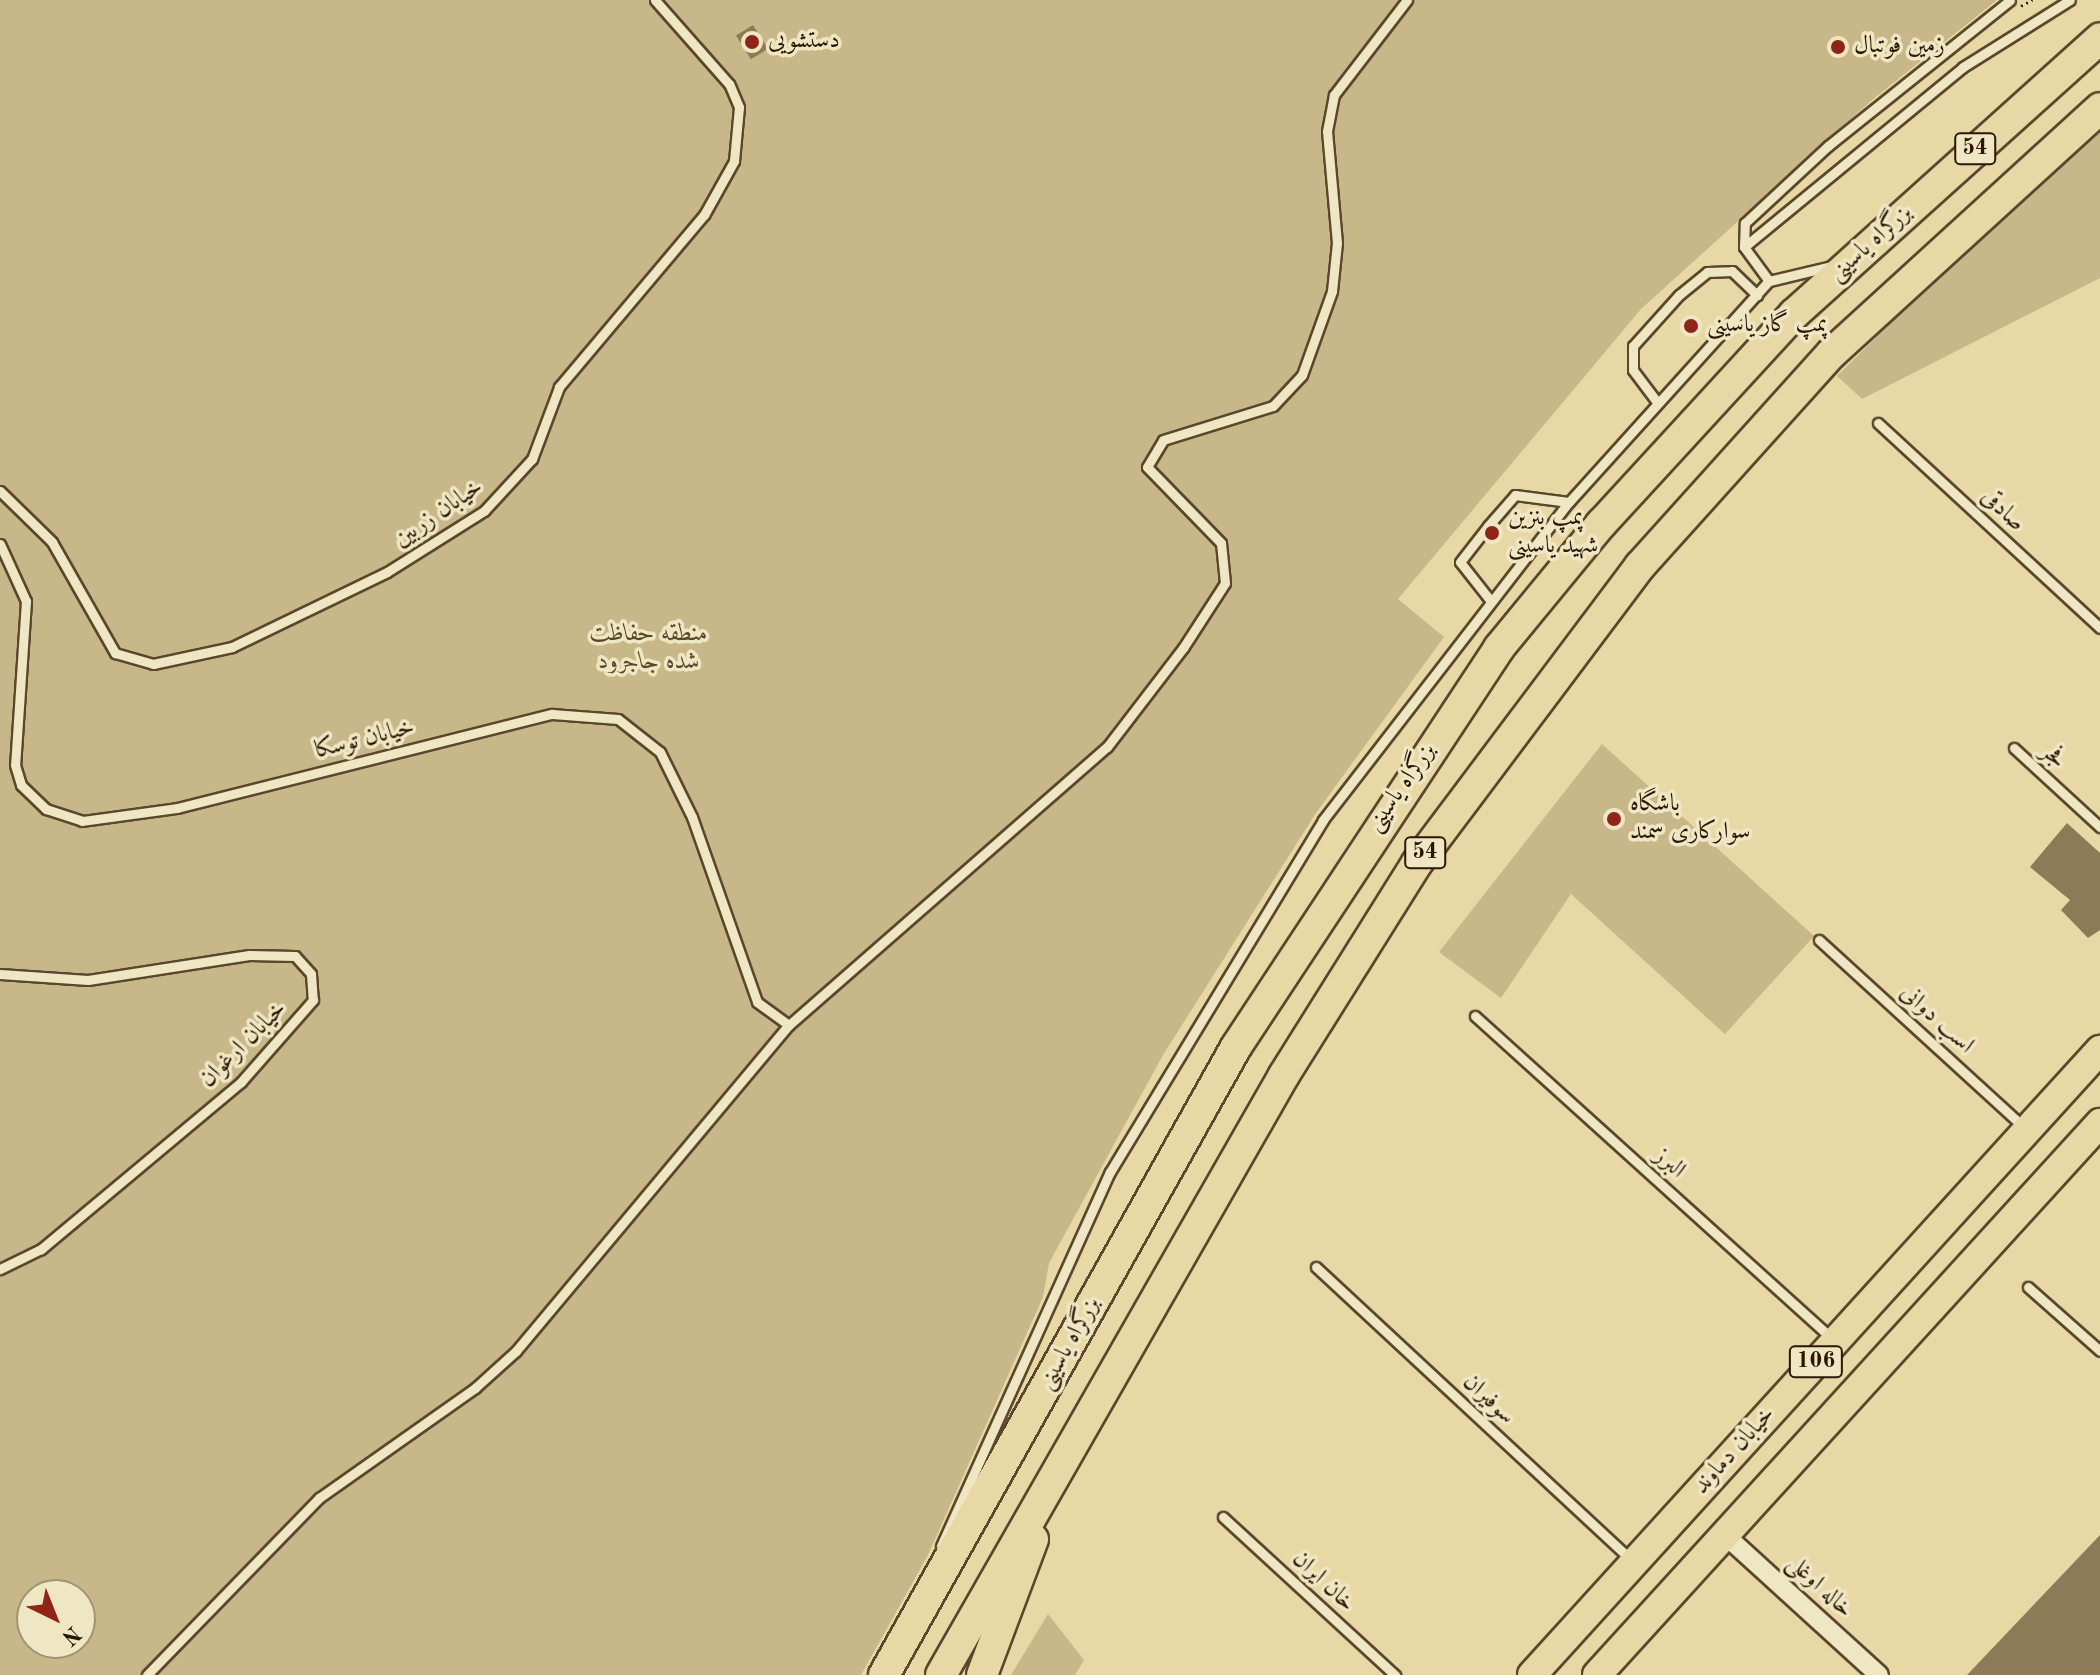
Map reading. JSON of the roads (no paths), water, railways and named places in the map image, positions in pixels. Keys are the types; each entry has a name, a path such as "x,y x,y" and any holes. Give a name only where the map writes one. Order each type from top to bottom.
{"highway":[{"name":"بزرگراه یاسینی","path":"887,1669 1236,1047 1372,831 1499,648 1601,524 1851,262 2100,38"},
{"name":"بزرگراه یاسینی","path":"941,1675 1284,1075 1417,863 1640,566 1832,353 2057,142 2100,108"},
{"path":"2057,142 2100,115"},
{"path":"982,1675 1047,1489"}],"main road":[{"name":"خیابان دماوند","path":"1532,1675 2100,1050"},
{"name":"خیابان دماوند","path":"1597,1675 2100,1123"}],"street":[{"name":"خاله اوغلی","path":"1725,1535 1879,1675"}],"lane":[{"name":"خیابان زربین","path":"0,491 52,542 109,647 128,660 153,664 232,647 387,572 484,511 532,459 559,387 704,215 734,161 739,107 729,84 655,0"},
{"path":"147,1675 319,1498 475,1388 516,1351 789,1025 1107,747 1225,583 1221,543 1147,467 1163,440 1273,406 1302,375 1332,291 1337,243 1327,131 1334,95 1407,0"},
{"path":"1769,281 1744,247 1741,233 1757,209 2010,0"},
{"path":"1744,247 1963,67 2070,0"},
{"path":"887,1669 1054,1284 1162,1080 1323,820 1490,600 1569,502 1769,281 1851,262"},
{"path":"1657,402 1633,370 1633,346 1679,295 1707,272 1732,271 1757,295"},
{"name":"صادقی","path":"1878,423 2100,628"},
{"path":"1490,600 1460,562 1488,526 1515,495 1569,502"},
{"name":"خیابان توسکا","path":"0,544 26,601 15,765 21,785 46,809 82,821 177,808 552,714 606,716 638,730 660,752 757,1002 789,1025"},
{"name":"فجر","path":"2014,748 2100,827"},
{"name":"اسب دوانی","path":"1819,940 2026,1129"},
{"name":"خیابان ارغوان","path":"0,974 88,980 249,955 295,956 311,974 313,1000 241,1082 41,1249 0,1269"},
{"name":"البرز","path":"1475,1016 1835,1341"},
{"name":"سوفیران","path":"1316,1267 1634,1563"},
{"path":"2028,1287 2100,1351"},
{"name":"خان ایران","path":"1223,1517 1395,1675"}],"place":[{"name":"دستشویی","path":"752,42"},
{"name":"زمین فوتبال","path":"1838,47"},
{"name":"پمپ گاز یاسینی","path":"1691,326"},
{"name":"پمپ بنزین شهید یاسینی","path":"1492,533"},
{"name":"باشگاه سوارکاری سمند","path":"1614,819"}],"park label":[{"name":"منطقه حفاظت شده جاجرود","path":"649,649"}]}
